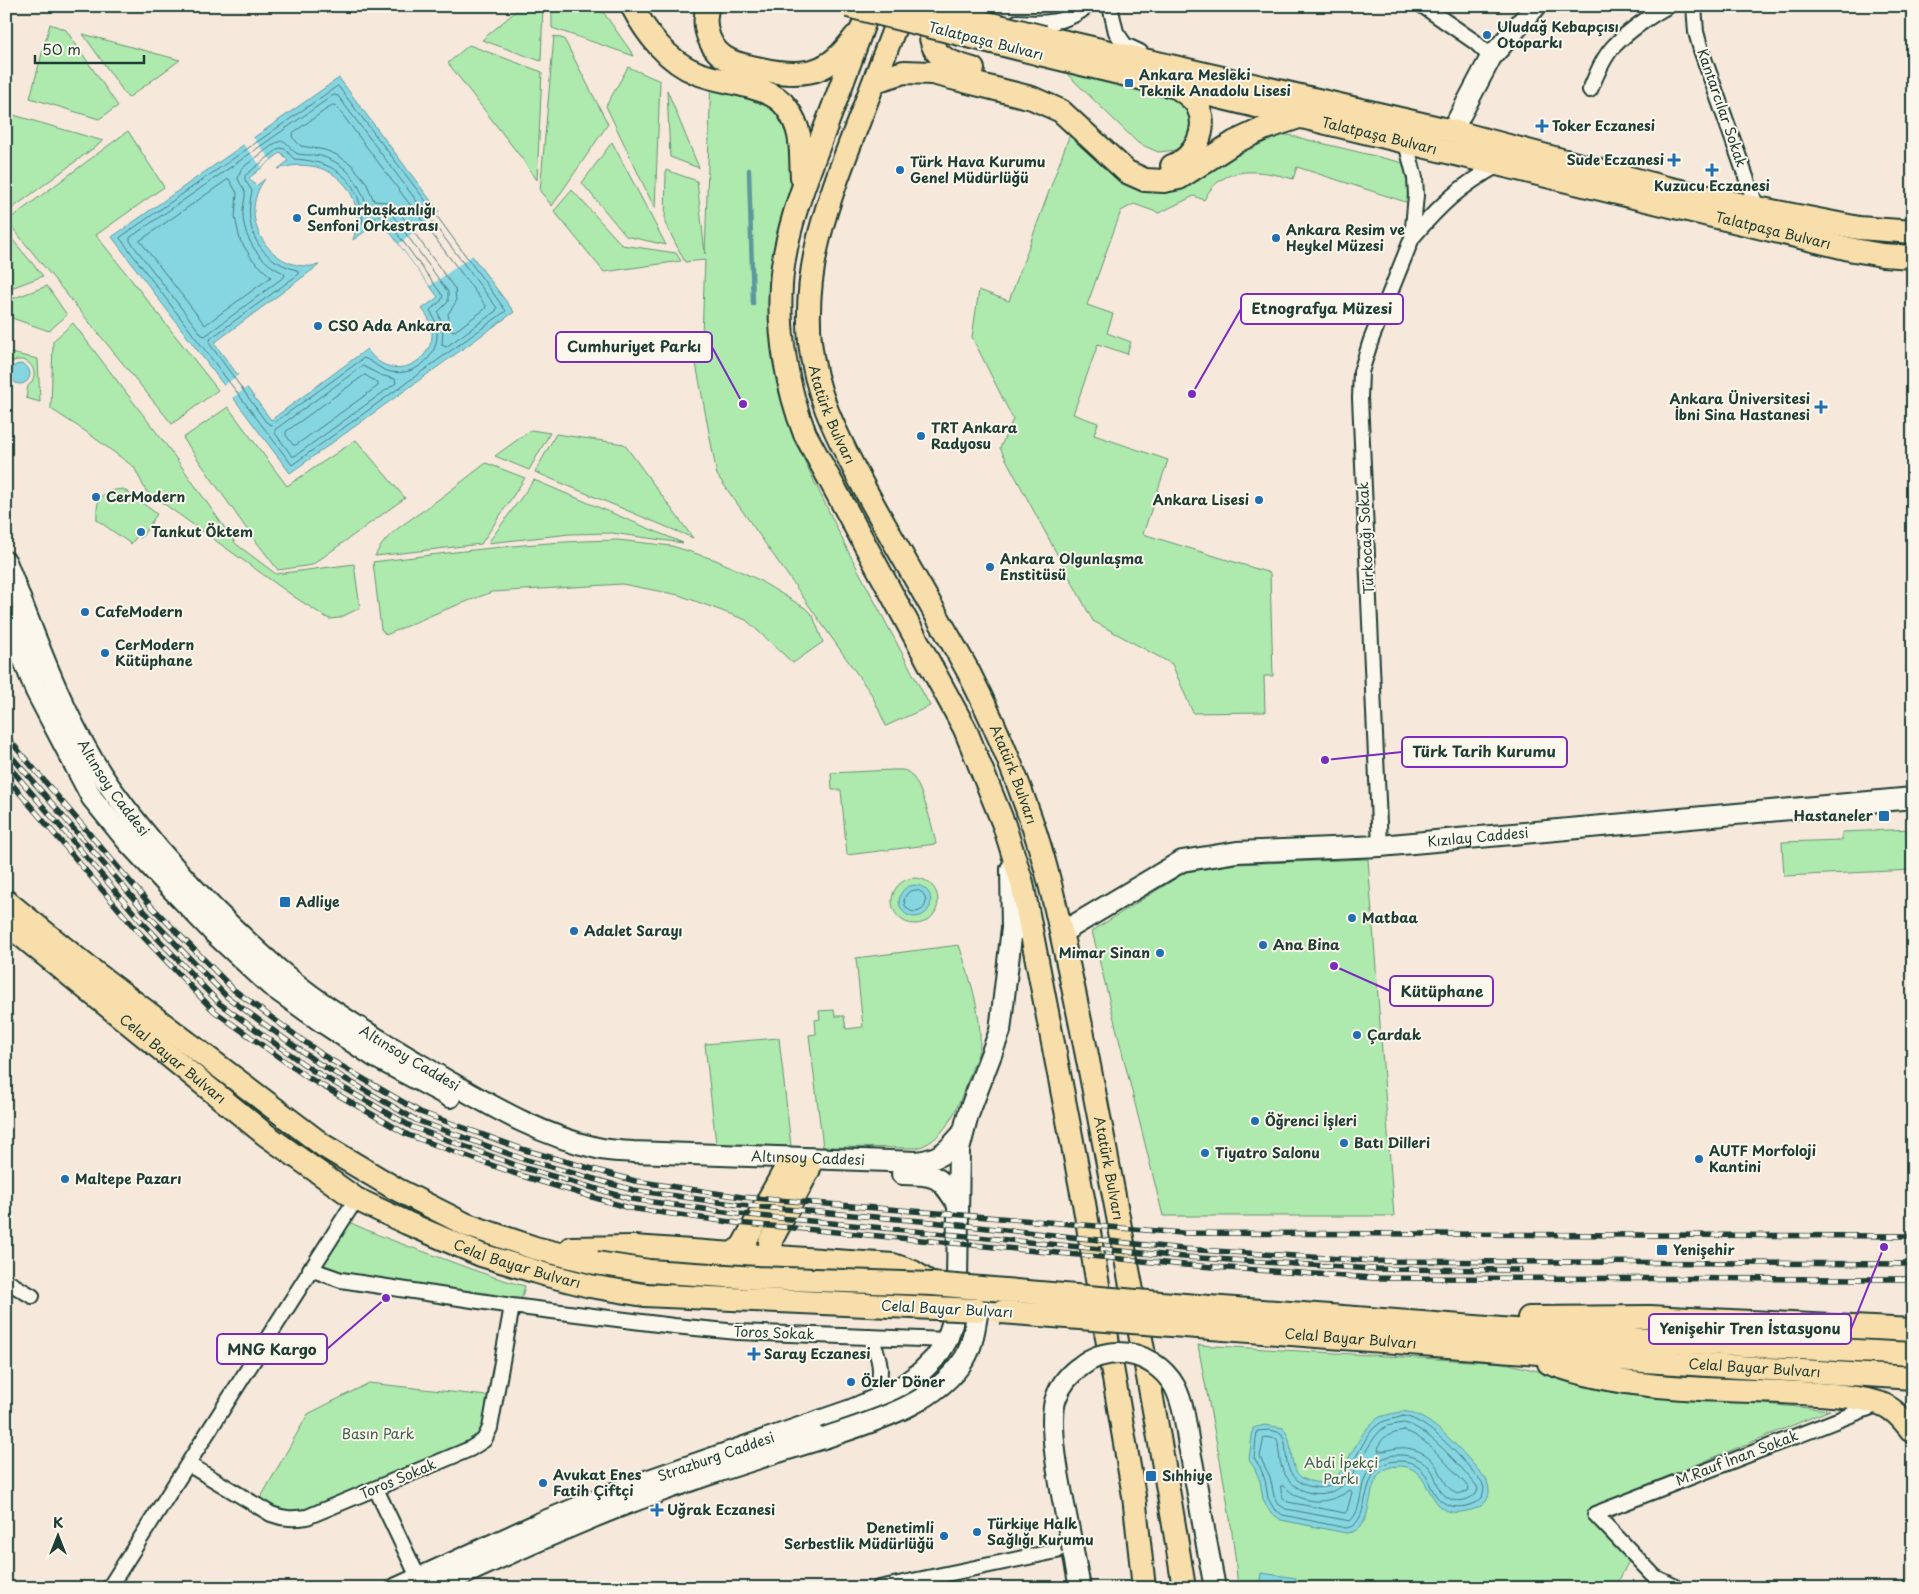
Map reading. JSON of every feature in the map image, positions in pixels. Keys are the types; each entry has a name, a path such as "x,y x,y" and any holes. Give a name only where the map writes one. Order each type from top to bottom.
{"main road":[{"path":"632,6 653,38 671,58 696,73 773,95 786,107 797,128 802,152 803,188"},
{"path":"708,6 705,21 707,34 719,53 730,61 782,73 820,68 844,52 867,15"},
{"name":"Talatpaşa Bulvarı","path":"848,6 1042,45 1168,65 1452,131 1667,188 1757,208 1859,228 1913,232"},
{"name":"Atatürk Bulvarı","path":"903,6 830,197 816,246 810,286 810,336 818,386 829,419 887,532 967,670 991,718 1031,818 1050,878 1080,1021 1150,1384 1184,1588"},
{"name":"Talatpaşa Bulvarı","path":"918,6 958,16 1177,88 1854,250 1882,255 1913,257"},
{"path":"931,6 930,38 933,48 944,60 1041,86 1058,93 1072,102 1133,162 1148,168 1163,168 1185,160 1194,151 1199,139 1202,124 1199,109 1191,97 1177,88"},
{"name":"Atatürk Bulvarı","path":"867,15 803,188 789,238 781,284 783,336 791,390 796,412 805,434 966,729 1009,841 1022,883 1084,1203 1134,1496 1144,1588"},
{"path":"875,80 904,72 932,73 1032,98 1061,111 1127,172 1145,180 1164,181 1179,178 1235,142 1264,128 1299,117"},
{"name":"Celal Bayar Bulvarı","path":"6,887 79,971"},
{"name":"Celal Bayar Bulvarı","path":"6,901 79,971 266,1136 356,1199 481,1255 590,1286 644,1295 978,1310 1210,1318 1404,1321 1645,1350 1913,1378"},
{"name":"Celal Bayar Bulvarı","path":"6,924 79,971 324,1146 396,1189 467,1225 535,1248 596,1262 649,1271 708,1275 932,1284 980,1288 1210,1318 1520,1352 1645,1350 1913,1354"},
{"name":"Celal Bayar Bulvarı","path":"6,939 79,971"},
{"path":"730,1255 742,1247 786,1163"},
{"path":"774,1257 770,1242 809,1164"},
{"path":"535,1248 634,1247 893,1265 913,1272 932,1284"},
{"path":"1404,1321 1572,1317 1650,1318 1913,1330"},
{"path":"1520,1352 1572,1370 1622,1382 1675,1387 1826,1395 1880,1404 1896,1413 1913,1432"}],"street":[{"path":"958,16 1044,24 1068,18 1087,6"},
{"path":"1110,6 1116,32 1125,45 1168,65"},
{"path":"1423,6 1475,42 1491,57"},
{"path":"1452,131 1491,57 1536,6"},
{"path":"1590,90 1596,74 1613,46 1628,33 1668,6"},
{"name":"Kantarcılar Sokak","path":"1694,6 1696,32 1701,50 1757,208"},
{"name":"Türkocağı Sokak","path":"1380,846 1360,398 1362,372 1371,340 1412,238 1416,195 1415,178 1406,144"},
{"name":"Türkocağı Sokak","path":"1412,238 1442,204 1474,178 1498,165"},
{"name":"Altınsoy Caddesi","path":"6,562 56,686 82,740 109,786 142,830 228,922 280,970 297,994 375,1057 480,1114 547,1146 594,1160 635,1164 809,1164 929,1175 940,1179 958,1205"},
{"name":"Altınsoy Caddesi","path":"6,615 36,691 92,798 127,841 216,935 270,985 297,994"},
{"name":"Kızılay Caddesi","path":"1061,932 1182,861 1237,852 1380,846 1913,798"},
{"name":"Atatürk Bulvarı","path":"962,1134 1000,1031 1012,928 1013,896 1009,841"},
{"path":"958,1205 958,1163 962,1134"},
{"name":"Altınsoy Caddesi","path":"809,1164 930,1161 946,1152 962,1134"},
{"path":"110,1588 356,1199"},
{"name":"Strazburg Caddesi","path":"426,1582 540,1523 623,1489 851,1410 896,1391 921,1372 938,1355 947,1340 956,1302 958,1205"},
{"name":"Toros Sokak","path":"310,1269 341,1280 512,1306 738,1332 947,1340"},
{"path":"6,1281 32,1296"},
{"name":"Strazburg Caddesi","path":"397,1588 426,1582 545,1538 627,1504 824,1438 911,1405 941,1384 966,1357 978,1310 980,1288"},
{"name":"Toros Sokak","path":"188,1464 256,1506 284,1518 295,1519 307,1517 470,1449 484,1440 490,1428 512,1306"},
{"path":"870,1337 879,1354 881,1371 876,1399"},
{"path":"1080,1588 1065,1551 1053,1428 1055,1400 1060,1388 1075,1370 1098,1356 1109,1353 1133,1354 1144,1358 1157,1366 1175,1387 1184,1415 1215,1588"},
{"name":"M.Rauf İnan Sokak","path":"1678,1588 1655,1577 1595,1514 1880,1404"},
{"path":"376,1489 426,1582"},
{"path":"879,1588 1065,1551"}],"green space":[{"path":"522,6 543,6 541,61 482,40"},
{"path":"552,6 599,6 634,56 552,28"},
{"path":"50,24 66,30 118,106 99,119 30,98"},
{"path":"83,34 180,60 128,98"},
{"path":"554,36 564,39 608,124 552,206 540,191"},
{"path":"469,45 542,72 537,180 448,63"},
{"path":"628,67 660,81 655,209 606,106"},
{"path":"1066,73 1175,94 1186,101 1192,124 1188,141 1177,150 1158,152 1138,143"},
{"path":"711,77 773,95 802,149 781,217 769,284 771,336 779,393 794,439 847,549 930,706 886,726 872,695 717,475 692,342 702,335 705,260 685,262 665,223 666,170 697,181 705,254"},
{"path":"667,90 699,168 670,157"},
{"path":"10,114 103,141 6,213 6,127"},
{"path":"1074,123 1145,180 1263,129 1412,165 1415,205 1297,167 1293,179 1256,172 1243,172 1232,175 1221,180 1212,188 1204,200 1194,196 1159,213 1134,204 1121,211 1087,305 1113,314 1107,333 1131,342 1127,354 1098,344 1073,414 1098,423 1094,435 1168,460 1143,534 1270,573 1273,676 1264,676 1265,712 1193,713 1172,664 1093,621 1000,448 1013,419 972,337 979,290 1009,301"},
{"path":"128,131 164,187 96,235 218,390 172,424 7,221"},
{"path":"612,142 666,245 626,236 582,183"},
{"path":"572,190 622,245 676,253 681,261 604,272 554,211"},
{"path":"6,232 43,276 6,290"},
{"path":"47,286 67,315 49,331 6,316 6,301"},
{"path":"73,323 170,450 236,544 276,574 354,564 360,608 339,618 329,619 296,598 146,491 134,467 51,409 53,341"},
{"path":"6,352 38,359 40,402 26,398 28,386 34,376 33,369 29,363 17,360 11,362 6,368"},
{"path":"228,407 287,486 356,440 405,498 312,565 278,570 183,438"},
{"path":"531,430 550,433 529,470 495,456"},
{"path":"556,434 624,444 693,538 535,472"},
{"path":"486,463 525,478 481,544 375,556 392,533"},
{"path":"534,480 683,543 612,533 570,534 488,543"},
{"path":"123,489 157,514 141,538 137,536 131,544 97,520 97,506 101,497 109,492"},
{"path":"618,540 672,546 716,560 757,579 805,608 813,616 823,642 793,663 746,620 679,595 622,584 492,592 386,635 381,629 373,562 526,545"},
{"path":"892,770 908,772 913,777 926,805 936,844 847,855 841,790 832,790 831,773"},
{"path":"1913,829 1913,870 1784,876 1782,842 1842,840 1842,832"},
{"path":"1368,859 1394,1216 1163,1216 1092,931 1186,872 1237,864"},
{"path":"911,878 919,878 928,882 934,888 938,901 934,914 928,920 919,924 911,924 902,920 896,914 892,905 892,897 896,888 902,882"},
{"path":"959,945 979,1018 980,1046 958,1106 952,1117 937,1136 917,1148 823,1147 809,1035 816,1034 815,1020 820,1019 819,1011 834,1010 835,1016 844,1016 846,1029 863,1027 856,958"},
{"path":"779,1038 791,1146 716,1144 705,1044"},
{"path":"343,1219 400,1243 525,1286 519,1307 310,1269"},
{"name":"Abdi İpekçi Parkı","path":"1198,1345 1505,1363 1615,1390 1830,1410 1590,1508 1589,1517 1630,1559 1615,1588 1238,1588 1226,1496"},
{"name":"Basın Park","path":"369,1383 496,1397 488,1434 307,1517 256,1506 308,1414"}],"water":[{"path":"339,78 514,312 290,473 112,237","holes":["281,152 288,161 278,169 296,165 313,166 328,171 340,180 350,191 355,206 357,222 353,240 381,220 438,297 422,309 431,324 432,338 427,351 418,360 406,366 393,367 379,362 367,349 271,420 214,343 319,265 302,266 286,261 273,252 263,240 256,226 254,210 257,194 265,179 256,186 249,178"]},
{"path":"16,364 24,364 30,370 30,378 24,384 16,384 10,378 10,370"},
{"path":"915,885 926,890 931,901 926,912 915,917 904,912 899,901 904,890"},
{"path":"1403,1411 1415,1414 1438,1428 1459,1448 1486,1479 1489,1493 1488,1498 1482,1505 1466,1511 1453,1512 1443,1509 1436,1502 1419,1475 1411,1468 1400,1466 1387,1469 1378,1476 1373,1486 1364,1522 1357,1530 1346,1533 1281,1520 1270,1512 1263,1499 1260,1481 1249,1460 1253,1428 1265,1425 1283,1428 1290,1443 1292,1460 1298,1474 1304,1479 1324,1482 1331,1480 1339,1474 1362,1435 1374,1422 1380,1417"},
{"path":"1261,1573 1296,1578 1295,1588 1259,1588"}],"pier":[{"path":"252,136 271,160 262,167 242,143"},
{"path":"441,210 474,254 430,286 399,244"},
{"path":"240,374 249,386 232,398 223,386"}],"waterway":[{"path":"749,170 753,304"}],"railway":[{"path":"6,736 152,907 234,990 324,1056 420,1112 525,1150 635,1181 742,1197 1182,1233 1913,1236"},
{"path":"6,750 146,913 227,997 318,1063 416,1120 523,1159 633,1190 740,1205 932,1222 1183,1249 1373,1261 1913,1264"},
{"path":"6,763 140,920 220,1004 312,1070 412,1127 521,1167 631,1199 739,1214 1184,1257 1373,1269 1520,1270"},
{"path":"6,777 133,926 214,1011 307,1077 408,1135 519,1175 629,1208 737,1223 1185,1265 1373,1278 1913,1279"}],"place":[{"name":"Uludağ Kebapçısı Otoparkı","path":"1487,35"},
{"name":"Ankara Mesleki Teknik Anadolu Lisesi","path":"1129,83"},
{"name":"Toker Eczanesi","path":"1542,126"},
{"name":"Sude Eczanesi","path":"1674,160"},
{"name":"Türk Hava Kurumu Genel Müdürlüğü","path":"900,170"},
{"name":"Kuzucu Eczanesi","path":"1712,170"},
{"name":"Cumhurbaşkanlığı Senfoni Orkestrası","path":"297,218"},
{"name":"Ankara Resim ve Heykel Müzesi","path":"1276,238"},
{"name":"CSO Ada Ankara","path":"318,326"},
{"name":"Etnografya Müzesi","path":"1192,394"},
{"name":"Cumhuriyet Parkı","path":"743,404"},
{"name":"Ankara Üniversitesi İbni Sina Hastanesi","path":"1821,407"},
{"name":"TRT Ankara Radyosu","path":"921,436"},
{"name":"CerModern","path":"96,497"},
{"name":"Ankara Lisesi","path":"1259,500"},
{"name":"Tankut Öktem","path":"141,532"},
{"name":"Ankara Olgunlaşma Enstitüsü","path":"990,567"},
{"name":"CafeModern","path":"85,612"},
{"name":"CerModern Kütüphane","path":"105,653"},
{"name":"Türk Tarih Kurumu","path":"1325,760"},
{"name":"Hastaneler","path":"1884,816"},
{"name":"Adliye","path":"285,902"},
{"name":"Matbaa","path":"1352,918"},
{"name":"Adalet Sarayı","path":"574,931"},
{"name":"Ana Bina","path":"1263,945"},
{"name":"Mimar Sinan","path":"1160,953"},
{"name":"Kütüphane","path":"1334,966"},
{"name":"Çardak","path":"1357,1035"},
{"name":"Öğrenci İşleri","path":"1255,1121"},
{"name":"Batı Dilleri","path":"1344,1143"},
{"name":"Tiyatro Salonu","path":"1205,1153"},
{"name":"AUTF Morfoloji Kantini","path":"1699,1159"},
{"name":"Maltepe Pazarı","path":"65,1179"},
{"name":"Yenişehir Tren İstasyonu","path":"1884,1247"},
{"name":"Yenişehir","path":"1662,1250"},
{"name":"MNG Kargo","path":"386,1298"},
{"name":"Saray Eczanesi","path":"754,1354"},
{"name":"Özler Döner","path":"851,1382"},
{"name":"Sıhhiye","path":"1151,1476"},
{"name":"Avukat Enes Fatih Çiftçi","path":"543,1483"},
{"name":"Uğrak Eczanesi","path":"657,1510"},
{"name":"Türkiye Halk Sağlığı Kurumu","path":"977,1532"},
{"name":"Denetimli Serbestlik Müdürlüğü","path":"944,1536"}]}
